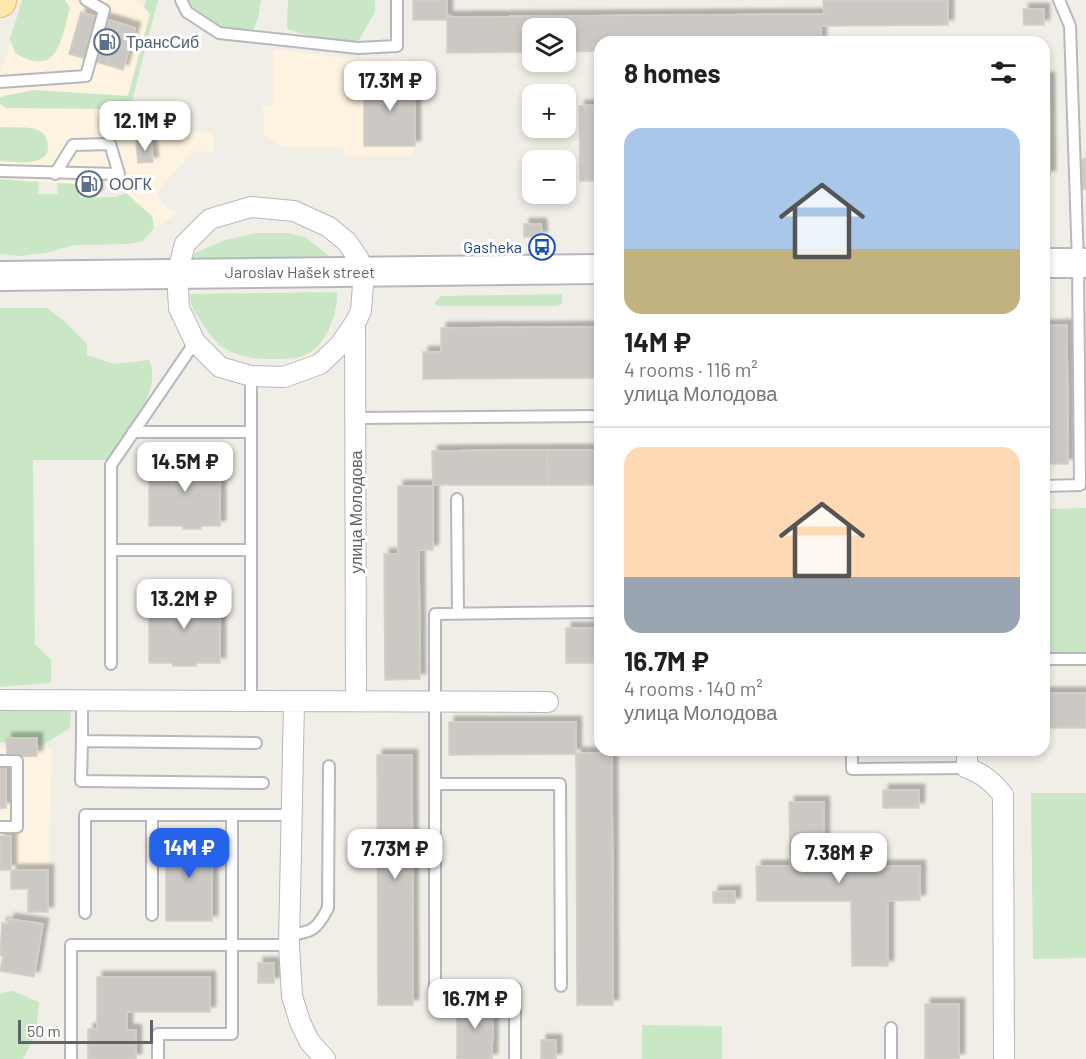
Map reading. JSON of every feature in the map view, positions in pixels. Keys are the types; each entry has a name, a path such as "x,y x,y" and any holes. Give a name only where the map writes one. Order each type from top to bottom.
{"main road":[{"path":"1050,263 1082,263"},
{"name":"Jaroslav Hašek street","path":"0,276 594,269"}],"street":[{"path":"251,207 294,211 329,227 347,242 364,272 361,311 340,345 320,363 284,377 251,376 220,367 195,342 179,308 177,273 185,244 210,219 251,207"},
{"name":"улица Молодова","path":"355,323 356,701"},
{"path":"0,700 548,702"},
{"path":"294,702 290,940 292,996 309,1041 325,1059"},
{"path":"967,759 992,781 1003,795 1004,1059"}],"lane":[{"path":"0,82 86,76 104,10 86,0"},
{"path":"181,0 187,12 219,33 358,48 397,46 397,0"},
{"path":"1050,486 1080,485 1082,263 1071,26 1059,0"},
{"path":"0,171 54,174 118,174 110,144 73,145 54,174"},
{"path":"111,664 111,465 195,342"},
{"path":"251,376 251,702"},
{"path":"356,418 594,416"},
{"path":"133,432 251,432"},
{"path":"457,499 458,613"},
{"path":"111,550 251,550"},
{"path":"515,1059 515,988 435,988 435,614 594,612"},
{"path":"1050,659 1086,659"},
{"path":"82,700 81,782 263,783"},
{"path":"82,741 256,742"},
{"path":"852,756 852,769 967,759"},
{"path":"0,760 17,760 17,827 0,827"},
{"path":"71,1059 71,945 232,945 290,940 309,933 319,924 328,908 329,766"},
{"path":"436,784 560,784 561,986"},
{"path":"85,913 85,815 291,815"},
{"path":"152,815 152,915"},
{"path":"158,1059 158,1034 232,1034 232,815"},
{"path":"891,1028 891,1059"}],"shaded area":[{"path":"23,0 137,0 150,14 128,96 33,90 0,97 0,77"},
{"path":"273,49 353,59 407,58 414,68 414,156 346,157 342,147 284,147 264,135 263,105 274,105"},
{"path":"0,104 6,108 191,110 191,131 213,133 213,152 193,151 159,190 157,196 169,210 179,212 154,228 154,222 126,193 105,186 0,179"},
{"path":"0,748 52,748 49,869 13,868 13,835 0,835"}],"green space":[{"path":"22,0 65,0 70,8 60,43 49,59 29,60 15,53 10,39"},
{"path":"146,0 158,0 130,109 6,108 0,104 0,97 33,90 128,96 150,14 144,7"},
{"path":"189,0 261,0 258,19 253,30 234,28 207,20 194,9"},
{"path":"288,0 375,0 375,12 359,40 332,41 287,29"},
{"path":"0,127 29,128 40,131 47,141 48,150 45,156 32,162 0,161"},
{"path":"0,179 39,182 38,194 57,194 58,183 77,184 80,198 115,197 126,193 152,216 154,228 143,241 129,244 75,245 45,253 20,256 0,254"},
{"path":"256,233 286,233 305,237 332,258 192,260 195,253 225,240"},
{"path":"337,292 333,320 323,339 309,353 290,359 260,359 223,348 197,316 190,298 190,294"},
{"path":"562,294 562,304 557,306 436,306 435,302 441,296"},
{"path":"0,308 47,308 87,344 87,355 114,364 149,360 152,372 147,399 132,426 108,460 33,460 35,644 51,660 51,683 0,687"},
{"path":"1086,508 1086,652 1050,652 1050,509"},
{"path":"0,705 64,706 71,712 70,728 43,745 0,742"},
{"path":"1031,793 1086,793 1086,958 1033,959"},
{"path":"13,991 39,1002 36,1035 23,1059 0,1059 0,993"},
{"path":"642,1025 722,1026 722,1059 642,1059"}],"building":[{"path":"413,0 447,0 447,20 413,20"},
{"path":"823,0 948,0 948,25 821,26 821,36 594,36 594,51 576,52 576,18 522,18 522,52 447,53 447,17 824,14"},
{"path":"1023,9 1044,9 1044,25 1024,25"},
{"path":"81,12 119,23 107,65 69,54"},
{"path":"119,23 135,28 123,70 107,65"},
{"path":"364,78 415,78 415,146 364,146"},
{"path":"594,105 594,181 580,181 579,106"},
{"path":"151,140 153,162 138,163 136,141"},
{"path":"1082,159 1086,159 1086,189 1082,189"},
{"path":"81,181 97,181 97,195 81,195"},
{"path":"524,224 541,224 542,237 524,237"},
{"path":"1067,325 1068,464 1050,464 1050,326"},
{"path":"594,327 594,378 423,379 423,352 441,352 441,328"},
{"path":"547,450 548,485 433,486 432,451"},
{"path":"547,450 594,450 594,485 548,485"},
{"path":"173,457 220,460 220,526 183,529 183,526 149,526 149,460 173,460"},
{"path":"398,486 433,486 433,550 419,550 420,679 385,680 384,554 398,554"},
{"path":"173,595 220,598 220,663 173,666 173,663 149,663 149,598 173,598"},
{"path":"566,628 594,628 594,663 566,663"},
{"path":"1050,693 1086,693 1086,728 1050,728"},
{"path":"449,722 576,722 576,753 612,756 613,1005 577,1005 576,754 449,755"},
{"path":"6,738 37,738 37,756 7,757"},
{"path":"377,755 412,755 413,1005 378,1005"},
{"path":"0,765 6,765 6,808 0,808"},
{"path":"883,790 919,790 919,808 883,808"},
{"path":"789,802 824,802 824,866 920,866 920,900 888,901 888,966 852,966 851,901 757,901 756,866 790,866"},
{"path":"0,836 11,836 11,870 0,870"},
{"path":"166,838 212,838 212,921 166,921"},
{"path":"11,870 48,870 48,912 28,912 28,889 11,889"},
{"path":"735,891 735,903 713,903 713,892"},
{"path":"9,919 43,924 34,977 0,971 3,956 0,956 2,923 8,924"},
{"path":"258,963 274,963 274,983 258,983"},
{"path":"97,977 210,977 210,1012 127,1012 127,1030 136,1030 136,1059 88,1059 88,1029 97,1029"},
{"path":"457,1002 493,1002 492,1059 457,1059"},
{"path":"925,1004 959,1004 959,1059 925,1059"},
{"path":"541,1040 556,1040 556,1059 541,1059"}],"place":[{"name":"ТрансСиб","path":"107,42"},
{"name":"ООГК","path":"89,184"},
{"name":"Gasheka","path":"542,247"}]}
